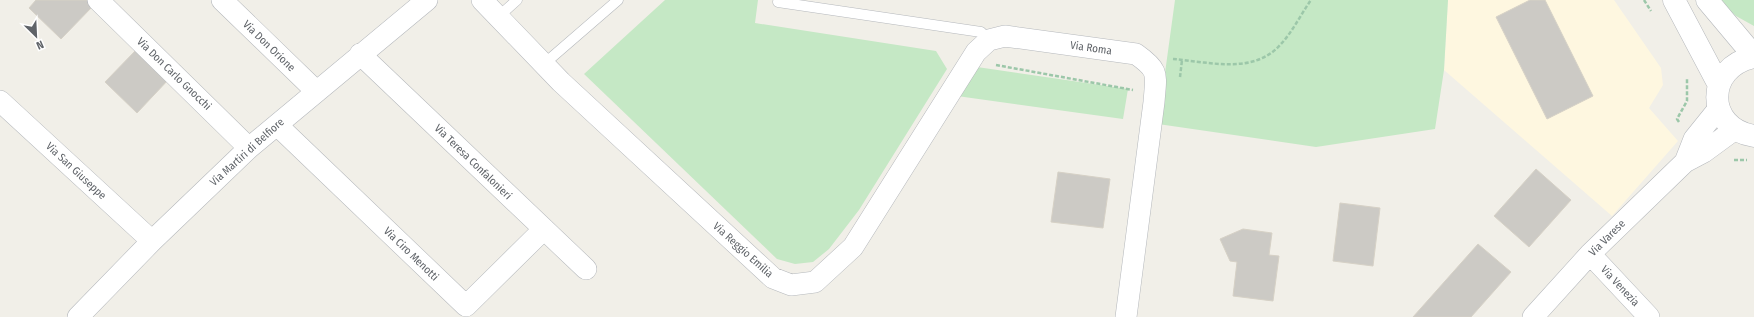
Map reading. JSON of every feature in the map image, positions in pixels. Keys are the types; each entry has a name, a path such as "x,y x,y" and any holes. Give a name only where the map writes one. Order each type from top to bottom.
{"street":[{"name":"Via Don Carlo Gnocchi","path":"98,0 249,148"},
{"name":"Via Don Orione","path":"222,0 316,91"},
{"name":"Via Reggio Emilia","path":"482,0 544,64 773,278 791,285 816,282 853,246 980,46 989,40"},
{"path":"1674,0 1718,84"},
{"path":"1707,0 1754,56 1743,59 1732,65 1718,84 1717,96 1719,108 1725,120 1744,133"},
{"name":"Via Martiri di Belfiore","path":"78,317 152,242 249,148 360,54 415,3"},
{"name":"Via Roma","path":"989,40 1005,36 1136,54 1148,63"},
{"name":"Via Teresa Confalonieri","path":"360,54 586,269"},
{"path":"1126,317 1155,94 1156,74 1148,63"},
{"name":"Via San Giuseppe","path":"0,101 152,242"},
{"name":"Via Varese","path":"1533,317 1590,254 1684,162 1699,145 1719,108"},
{"name":"Via Ciro Menotti","path":"276,125 466,306 544,229"},
{"path":"1699,145 1744,133"},
{"name":"Via Venezia","path":"1590,254 1649,317"}],"lane":[{"path":"498,17 517,0"},
{"path":"544,64 618,0"},
{"path":"778,2 982,32 989,40"}],"path":[{"path":"1148,63 1158,58 1239,65 1256,61 1268,55 1281,44 1310,0"},
{"path":"1644,0 1652,13"},
{"path":"971,60 1155,94"},
{"path":"1687,76 1687,100 1677,119 1699,145 1717,163 1725,160 1754,160"}],"shaded area":[{"path":"1448,0 1614,0 1661,68 1663,85 1649,108 1678,141 1612,216 1444,70"}],"green space":[{"path":"665,0 758,0 755,23 936,51 947,69 859,210 829,249 813,262 795,264 777,259 584,74"},
{"path":"1175,0 1448,0 1444,70 1435,129 1316,147 1158,124"},
{"path":"1717,0 1754,0 1754,26 1736,16"},
{"path":"977,67 1128,89 1123,119 957,96"}],"building":[{"path":"36,0 87,0 93,6 61,39 29,8"},
{"path":"1530,0 1545,0 1593,96 1547,119 1496,17"},
{"path":"137,49 169,79 137,113 105,82"},
{"path":"1536,169 1571,200 1529,247 1494,216"},
{"path":"1058,172 1110,179 1103,228 1051,222"},
{"path":"1340,203 1380,208 1373,266 1333,261"},
{"path":"1243,229 1272,233 1269,255 1279,256 1273,301 1233,296 1237,262 1230,261 1220,239"},
{"path":"1478,244 1511,272 1471,317 1413,317"}]}
